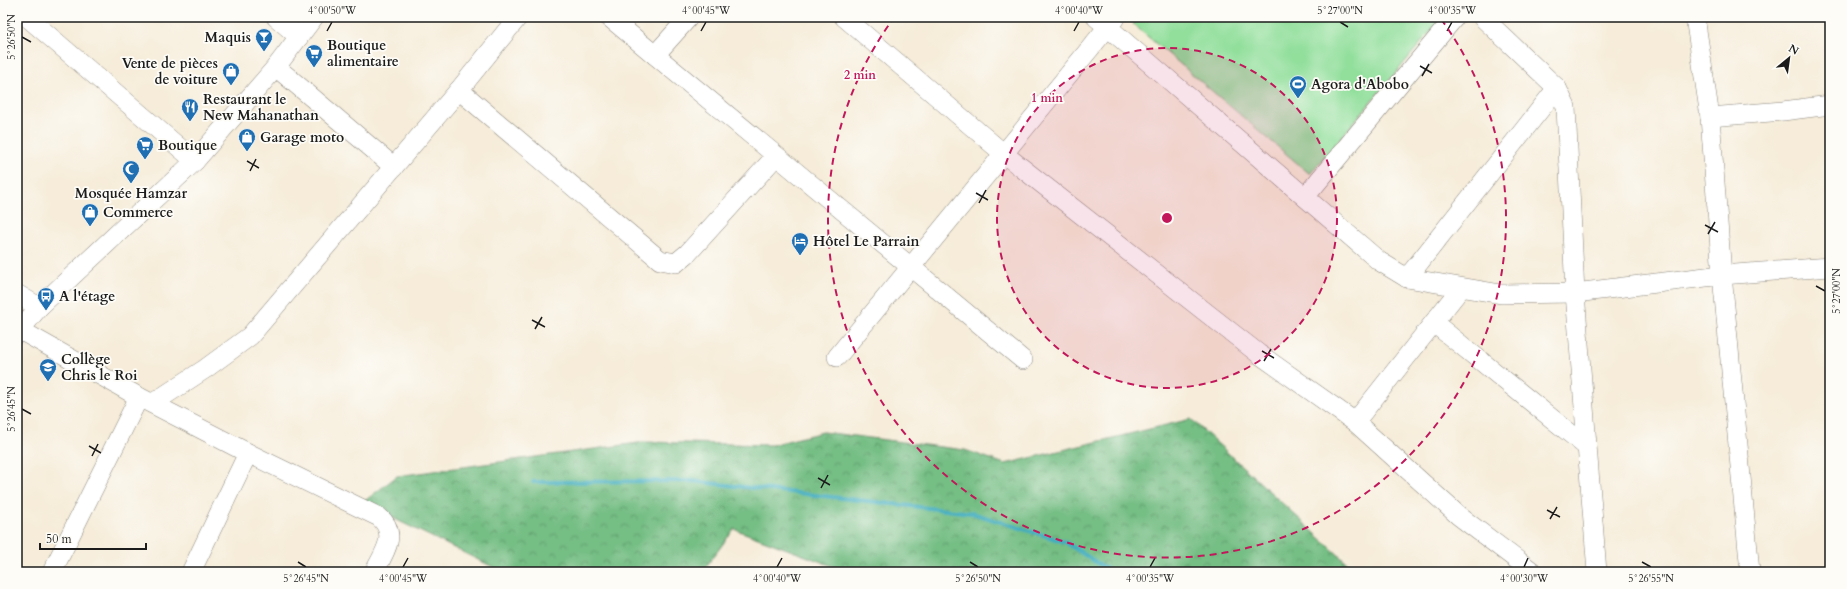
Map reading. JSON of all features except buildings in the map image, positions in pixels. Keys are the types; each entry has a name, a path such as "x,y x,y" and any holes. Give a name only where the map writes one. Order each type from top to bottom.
{"street":[{"path":"27,17 195,161"},
{"path":"276,17 299,37"},
{"path":"314,17 276,67 195,161 39,307 19,332 248,453 379,517 386,523 390,533 386,550 374,572"},
{"path":"52,572 146,400 205,369 250,336 459,90 518,17"},
{"path":"609,17 1023,360"},
{"path":"655,55 689,17"},
{"path":"844,17 1004,154 1259,354 1355,422 1459,516 1533,572"},
{"path":"1305,197 1455,17"},
{"path":"1482,17 1557,88 1566,107 1575,293 1597,572"},
{"path":"1695,17 1710,117 1722,275 1750,572"},
{"path":"837,357 1004,154 1107,20 1379,261 1407,278 1501,294 1575,293 1722,275 1830,267"},
{"path":"276,67 394,167"},
{"path":"1407,278 1557,88"},
{"path":"459,90 660,260 676,263 688,253 776,156"},
{"path":"1710,117 1783,111 1830,105"},
{"path":"1355,422 1461,288"},
{"path":"17,294 39,307"},
{"path":"1434,323 1587,447"},
{"path":"191,572 248,453"}],"green space":[{"name":"Agora d'Abobo","path":"1139,17 1443,17 1310,174 1133,24"},
{"path":"1191,419 1357,572 848,572 734,529 702,572 503,572 362,503 397,476 645,442 771,445 823,432 965,450 1005,464"}],"waterway":[{"path":"533,482 692,481 972,513 1065,542 1111,572"}],"place":[{"name":"Maquis","path":"264,52"},
{"name":"Boutique alimentaire","path":"314,68"},
{"name":"Vente de pièces de voiture","path":"231,86"},
{"name":"Agora d'Abobo","path":"1298,99"},
{"name":"Restaurant le New Mahanathan","path":"190,122"},
{"name":"Garage moto","path":"247,152"},
{"name":"Boutique","path":"145,160"},
{"name":"Mosquée Hamzar","path":"131,184"},
{"name":"Commerce","path":"90,227"},
{"name":"Hôtel Le Parrain","path":"800,256"},
{"name":"A l'étage","path":"46,311"},
{"name":"Collège Chris le Roi","path":"48,382"}]}
